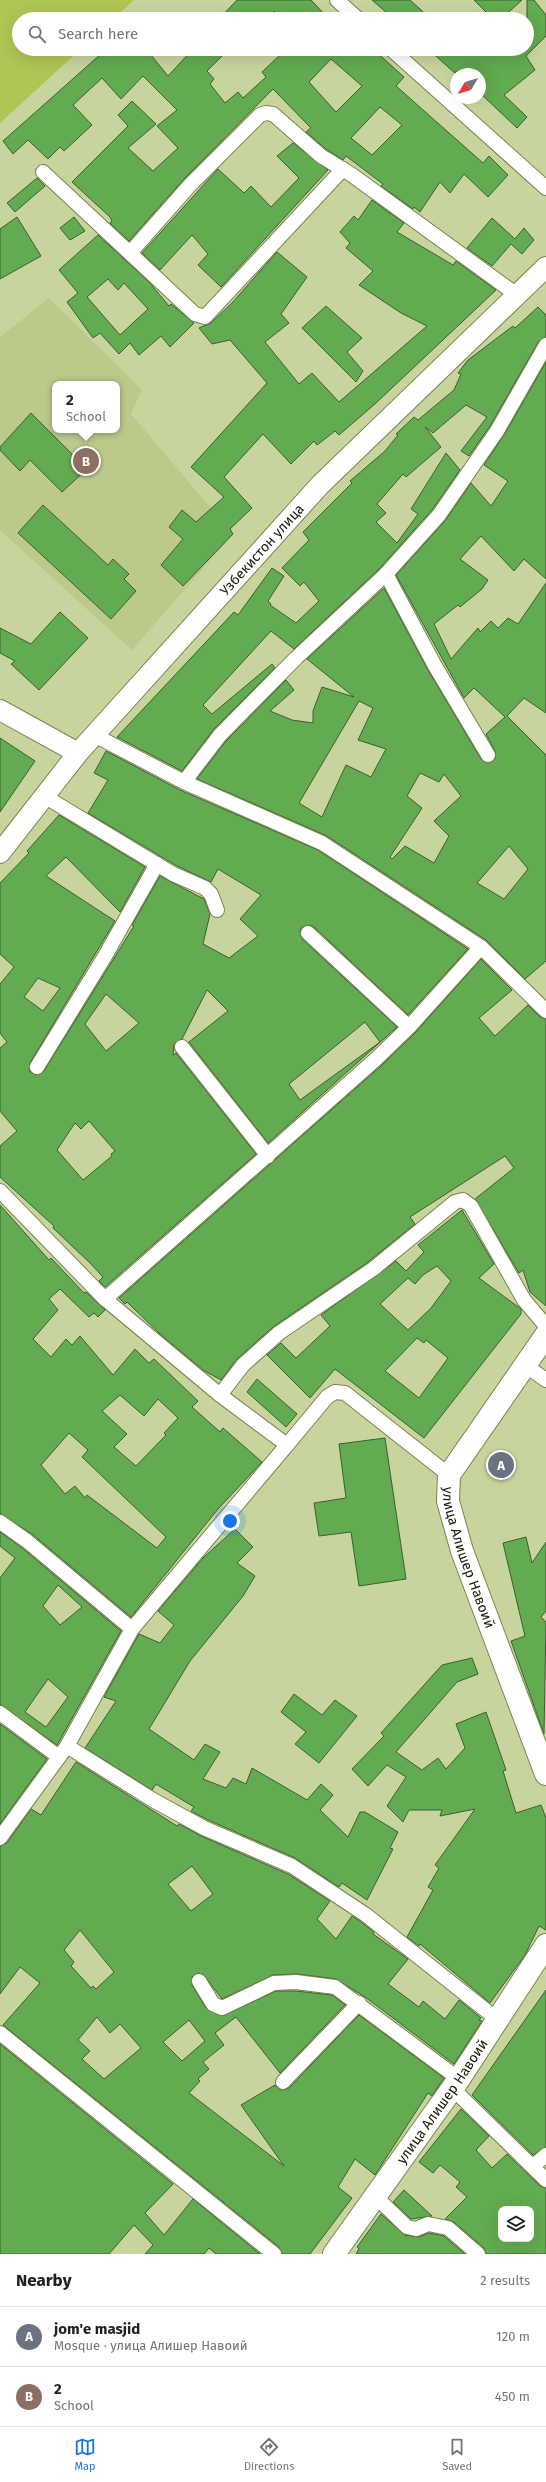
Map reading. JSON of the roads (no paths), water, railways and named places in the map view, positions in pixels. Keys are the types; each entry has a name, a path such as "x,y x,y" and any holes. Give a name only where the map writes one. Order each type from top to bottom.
{"main road":[{"name":"Узбекистон улица","path":"0,853 78,753 320,485 517,295 544,274"},
{"path":"0,710 78,753"},
{"name":"улица Алишер Навоий","path":"546,1335 449,1475 448,1501 462,1551 546,1774"},
{"name":"улица Алишер Навоий","path":"334,2254 456,2084 546,1945"}],"street":[{"path":"337,0 350,12"},
{"path":"399,56 546,188"},
{"path":"130,253 190,185 260,116 266,113 273,114 321,156 343,169 517,295"},
{"path":"43,172 195,314 204,317 343,169"},
{"path":"184,782 220,735 296,658 386,574 439,515 497,432 546,345"},
{"path":"386,574 435,666 488,755"},
{"path":"94,735 184,782 322,843 481,947 546,1011"},
{"path":"44,796 157,864 205,888 211,894 217,910"},
{"path":"36,1067 104,956 157,864"},
{"path":"308,932 409,1027"},
{"path":"105,1298 222,1194 268,1156 409,1027 481,947"},
{"path":"182,1047 268,1156"},
{"path":"0,1191 105,1298 220,1395 287,1445"},
{"path":"220,1395 243,1365 279,1333 373,1269 455,1202 463,1200 471,1206 524,1300 546,1326"},
{"path":"525,1365 546,1380"},
{"path":"0,1838 67,1746 132,1629 327,1396 335,1392 345,1393 449,1475"},
{"path":"0,1522 27,1541 132,1629"},
{"path":"0,1713 59,1757"},
{"path":"67,1746 153,1800 204,1828 292,1866 366,1915 498,2020"},
{"path":"199,1981 217,2008 222,2008 274,1983 296,1982 335,1987 359,2003 456,2084 546,2180"},
{"path":"283,2082 359,2003"},
{"path":"0,2033 274,2254"},
{"path":"533,2166 546,2155"},
{"path":"375,2196 407,2227 416,2229 428,2224 448,2228 478,2254"}],"place":[{"name":"2","path":"86,461"},
{"name":"jom'e masjid","path":"501,1465"}]}
